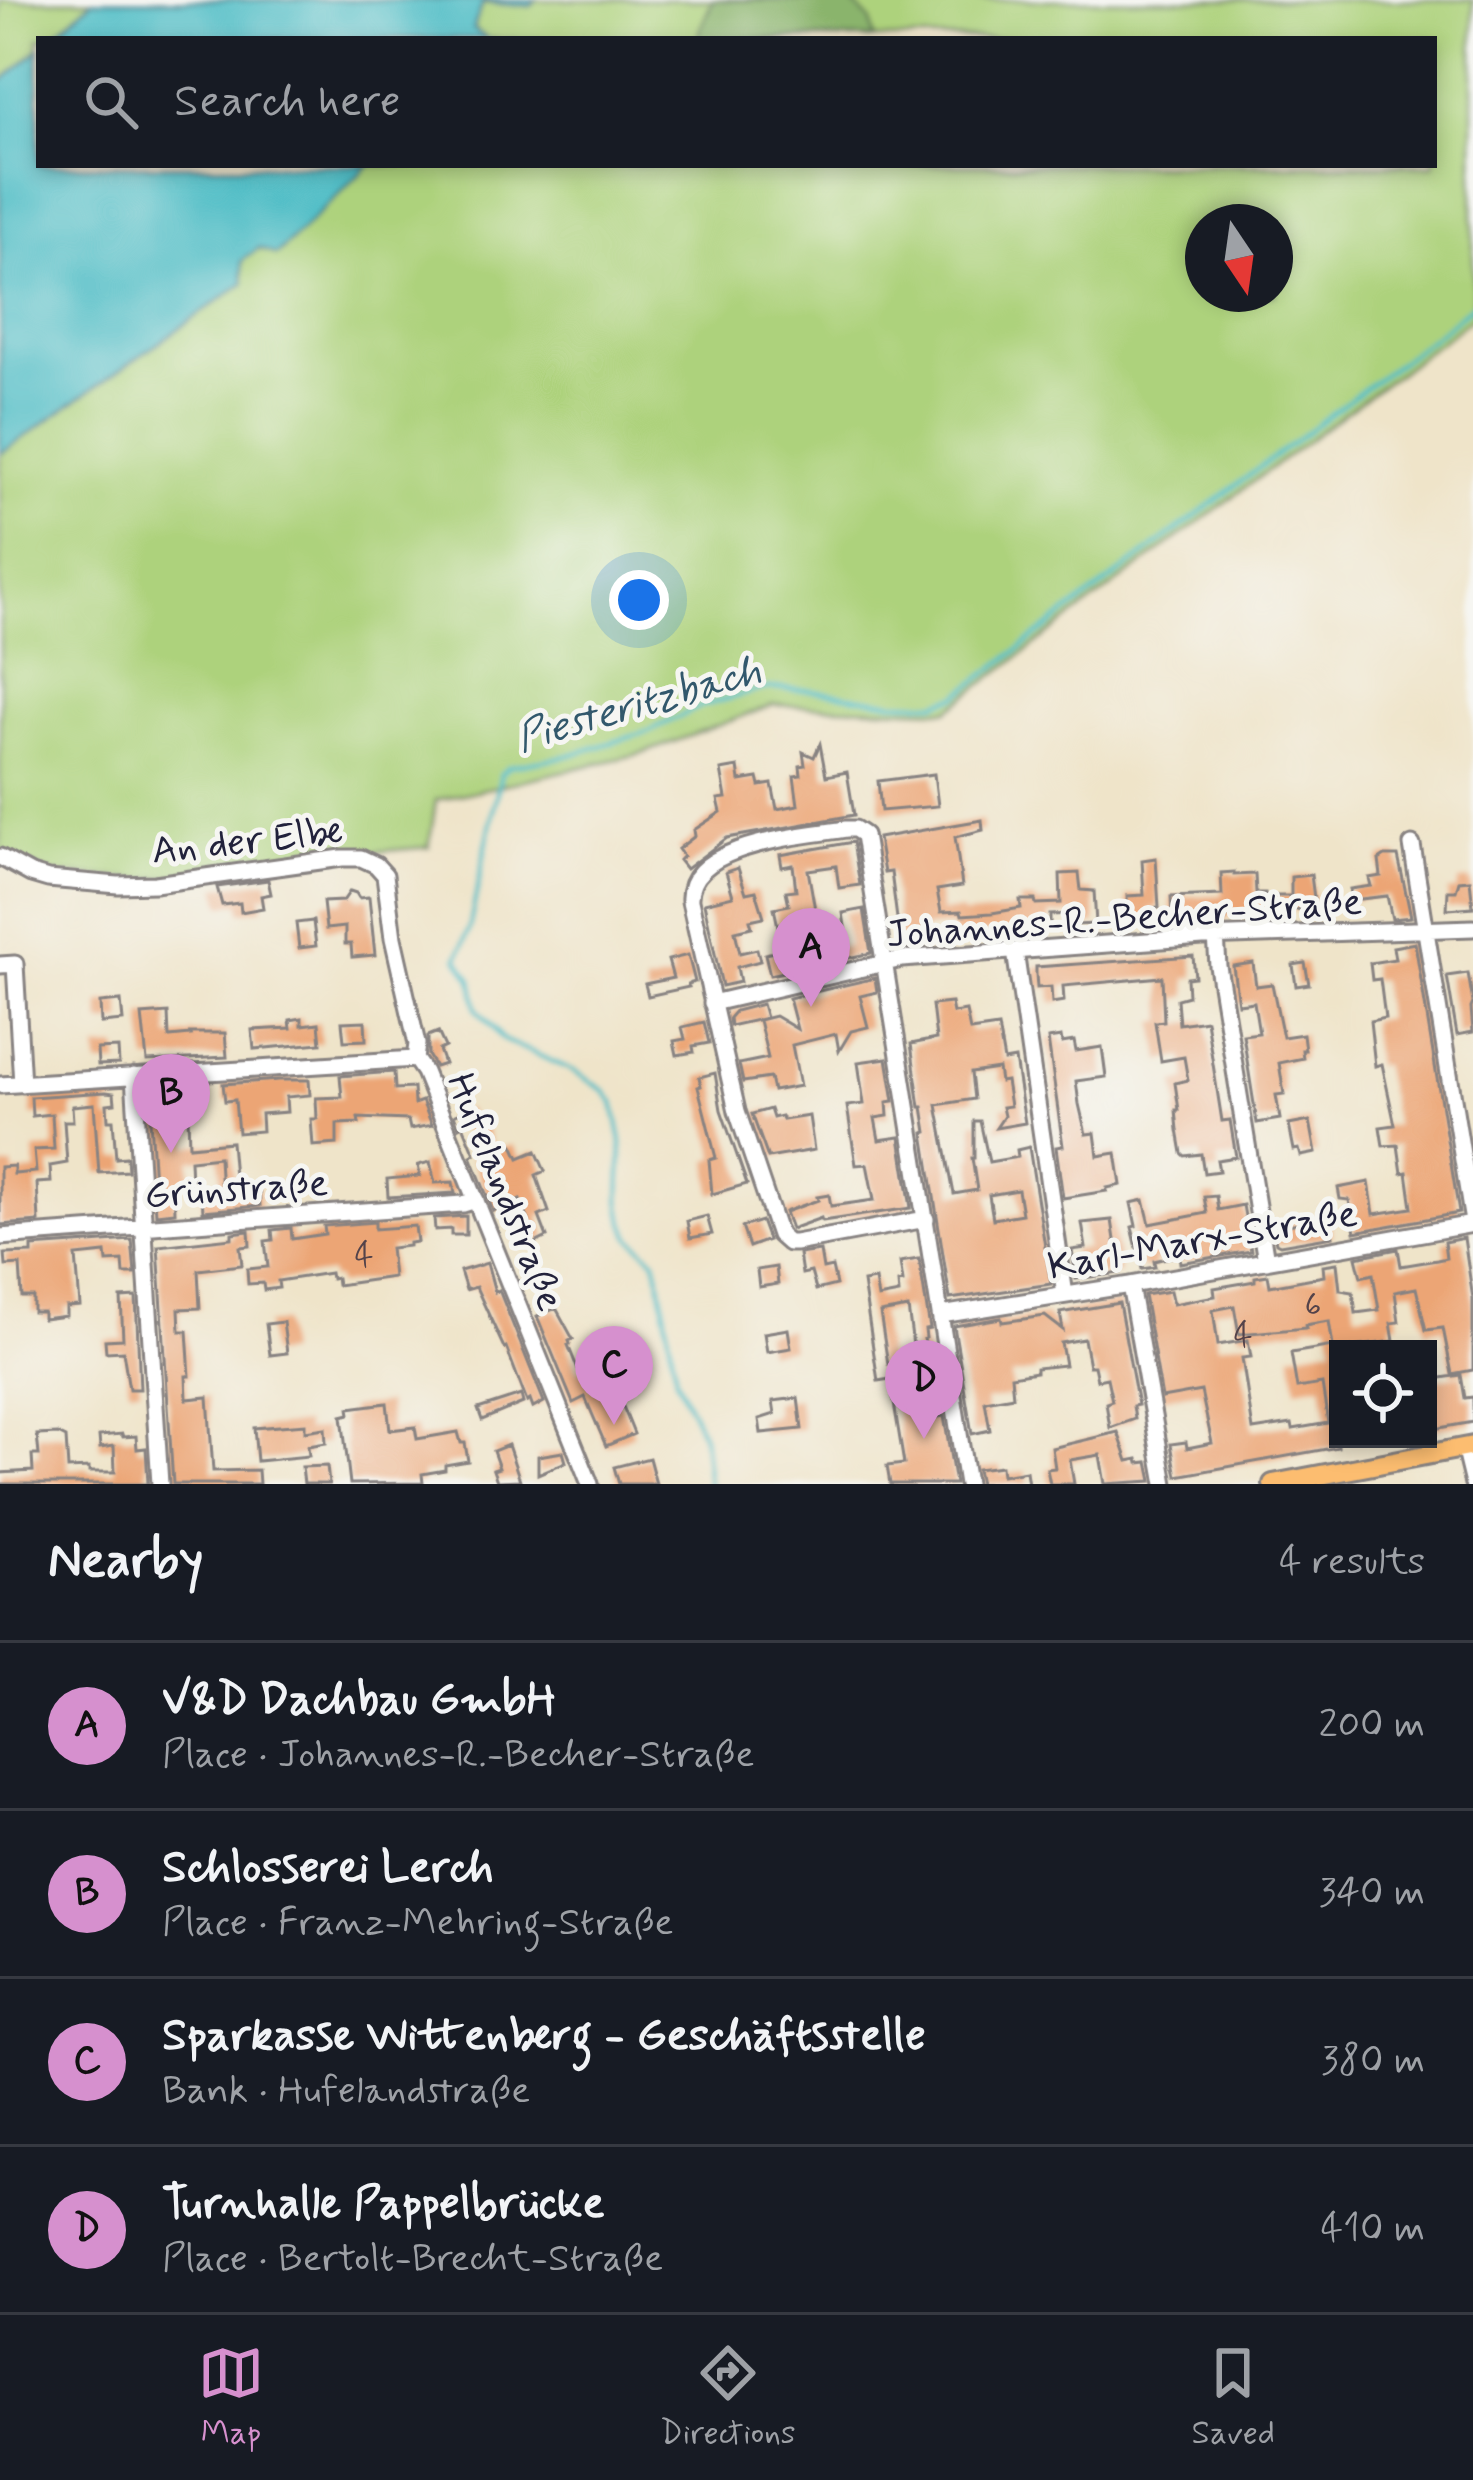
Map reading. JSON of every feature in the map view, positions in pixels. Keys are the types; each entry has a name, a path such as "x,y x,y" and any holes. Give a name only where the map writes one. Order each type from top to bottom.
{"main road":[{"path":"1274,1484 1469,1446"}],"street":[{"path":"926,1219 795,1243 782,1240 742,1128 690,901 697,874 721,857 746,847 846,829 862,831 866,842 926,1219 967,1484"},
{"path":"1412,845 1473,1223"},
{"name":"An der Elbe","path":"0,857 48,879 118,885 342,858 361,858 376,865 385,875 415,1058"},
{"name":"Johannes-R.-Becher-Straße","path":"712,1003 885,962 1216,936 1473,928"},
{"path":"1216,936 1267,1261"},
{"path":"1015,951 1065,1295"},
{"path":"0,965 15,964 22,1084"},
{"path":"0,1085 415,1058"},
{"name":"Hufelandstraße","path":"415,1058 590,1484"},
{"path":"134,1076 160,1484"},
{"name":"Grünstraße","path":"0,1237 476,1201"},
{"name":"Karl-Marx-Straße","path":"941,1315 1473,1223"},
{"path":"1130,1285 1165,1484"},
{"path":"1469,1446 1473,1484"}],"green space":[{"path":"0,0 93,0 53,36 36,36 36,52 0,83"},
{"path":"536,0 1473,0 1473,317 948,710 773,705 644,753 436,800 429,847 145,880 51,874 19,861 0,849 0,454 243,283 241,261 259,248 276,254 365,168 1437,168 1437,36 484,36 473,29 483,3 531,6"},
{"path":"713,0 849,0 871,21 874,36 699,36"}],"water":[{"path":"93,0 536,0 531,6 483,3 473,29 484,36 53,36"},
{"path":"36,52 36,168 366,168 276,255 259,248 242,261 244,283 0,454 0,83"}],"building":[{"path":"820,744 826,776 847,772 854,815 727,838 686,869 678,849 695,836 694,830 721,812 718,799 726,798 721,770 738,767 740,781 758,778 760,786 772,784 777,809 798,805 794,776 801,775 800,766 805,765 803,752 814,757"},
{"path":"934,774 938,806 881,811 878,781"},
{"path":"982,820 983,830 955,837 962,886 937,890 941,912 992,913 1021,908 1020,900 1061,903 1060,874 1079,873 1081,890 1094,891 1096,924 1074,925 1073,914 1050,915 1050,927 1012,929 1007,938 1002,932 953,936 952,925 923,929 924,939 900,942 891,872 884,873 878,838"},
{"path":"853,842 860,885 839,888 836,866 808,870 822,949 848,946 843,913 864,909 871,953 770,975 765,954 783,950 774,908 789,905 786,891 796,890 793,865 782,867 780,855"},
{"path":"1398,856 1411,917 1392,919 1387,896 1352,900 1350,889 1371,886 1369,878 1381,876 1379,860"},
{"path":"1156,858 1159,908 1150,909 1151,920 1128,921 1127,896 1144,895 1142,860"},
{"path":"738,868 746,893 756,891 764,917 750,920 752,927 735,931 740,953 757,949 760,961 737,967 740,982 722,986 704,903 733,896 726,872"},
{"path":"1221,873 1255,874 1256,893 1265,896 1291,896 1291,877 1311,875 1315,906 1227,916 1224,924 1219,916 1172,918 1171,897 1222,895"},
{"path":"268,880 271,894 261,896 263,908 241,912 240,903 222,905 217,887"},
{"path":"1470,880 1473,907 1447,909 1448,891 1456,891 1459,881"},
{"path":"350,891 359,898 369,897 375,955 352,957 351,944 345,944 345,927 326,929 323,902 343,901"},
{"path":"313,921 316,946 299,948 296,923"},
{"path":"1415,943 1459,1213 1355,1232 1349,1200 1340,1199 1338,1188 1369,1182 1374,1214 1412,1208 1398,1145 1383,1146 1380,1127 1395,1125 1382,1064 1375,1066 1370,1021 1385,1018 1380,979 1372,980 1370,963 1395,959 1393,947"},
{"path":"688,955 695,982 648,996 645,984 673,978 668,960"},
{"path":"1193,956 1195,977 1187,978 1188,996 1177,999 1179,1024 1206,1020 1222,1121 1230,1120 1236,1157 1217,1160 1219,1171 1204,1173 1201,1154 1182,1153 1178,1130 1175,1083 1188,1080 1184,1057 1161,1061 1155,1022 1164,1021 1162,977 1063,986 1064,1001 1052,1003 1051,987 1037,988 1036,974 1036,967"},
{"path":"1253,963 1256,986 1272,984 1283,1037 1303,1034 1305,1050 1303,1058 1279,1063 1284,1094 1276,1095 1280,1119 1257,1123 1243,1035 1259,1033 1254,1002 1238,1004 1233,966"},
{"path":"1305,963 1309,984 1296,986 1293,965"},
{"path":"1468,973 1473,1032 1457,1035 1447,976"},
{"path":"875,978 877,992 860,996 868,1027 851,1031 839,1051 836,1034 792,1045 800,1086 773,1091 770,1078 743,1082 739,1064 768,1058 759,1020 775,1016 797,1029 789,998"},
{"path":"121,1001 123,1021 101,1023 100,1003"},
{"path":"951,1003 953,1013 966,1011 970,1031 998,1027 1004,1061 1015,1059 1025,1123 996,1128 1004,1116 1002,1107 1010,1106 1006,1081 1000,1082 998,1069 971,1073 974,1099 937,1105 954,1194 977,1190 972,1158 974,1121 980,1121 989,1162 1018,1157 1017,1150 1029,1147 1051,1284 950,1299 911,1044 936,1039 932,1005","holes":["1018,1190 1022,1214 993,1219 989,1195"]},
{"path":"762,1004 766,1018 730,1026 735,1011"},
{"path":"168,1013 169,1037 225,1033 227,1057 147,1061 142,1015"},
{"path":"302,1018 302,1025 319,1023 321,1043 254,1049 252,1030 291,1028 290,1020"},
{"path":"365,1021 366,1040 344,1041 342,1022"},
{"path":"704,1022 709,1043 677,1055 674,1041 685,1039 682,1027"},
{"path":"438,1032 445,1047 439,1050 444,1064 435,1067 428,1055 428,1036"},
{"path":"1061,1037 1062,1043 1074,1041 1076,1051 1102,1047 1106,1077 1076,1081 1079,1104 1086,1134 1095,1133 1098,1156 1116,1153 1121,1185 1063,1198 1056,1147 1063,1146 1048,1039"},
{"path":"118,1048 119,1064 98,1065 97,1049"},
{"path":"887,1058 894,1101 887,1102 888,1116 875,1118 879,1140 900,1137 911,1208 821,1218 791,1229 785,1212 817,1197 829,1195 831,1206 874,1200 867,1164 856,1165 847,1106 864,1104 858,1062"},
{"path":"394,1072 395,1089 413,1088 414,1104 422,1101 432,1125 410,1129 408,1120 358,1118 359,1123 337,1124 337,1144 313,1146 311,1119 317,1119 316,1098 342,1097 340,1076"},
{"path":"715,1073 721,1110 747,1184 712,1194 709,1160 716,1158 698,1087 699,1077"},
{"path":"309,1080 310,1095 286,1097 287,1112 261,1114 262,1131 238,1133 235,1100 225,1101 223,1084"},
{"path":"187,1086 189,1146 231,1142 235,1188 259,1186 260,1206 203,1211 202,1196 221,1194 219,1157 190,1160 191,1182 174,1183 175,1212 156,1214 148,1089"},
{"path":"114,1093 115,1103 107,1104 116,1158 127,1157 128,1171 99,1173 94,1104 72,1106 73,1121 64,1121 67,1163 50,1166 51,1182 37,1183 39,1222 0,1225 0,1167 14,1166 14,1174 36,1172 34,1150 54,1149 52,1114 32,1116 31,1097"},
{"path":"467,1109 472,1121 481,1117 494,1150 513,1145 519,1158 536,1151 545,1171 536,1175 549,1212 539,1216 547,1237 533,1244 520,1200 493,1211 471,1156 475,1154 454,1115"},
{"path":"770,1109 773,1118 783,1120 809,1116 814,1150 768,1158 752,1114"},
{"path":"1310,1121 1316,1153 1301,1156 1299,1149 1294,1150 1289,1125"},
{"path":"430,1162 435,1183 453,1182 455,1193 388,1197 387,1179 420,1176 418,1165"},
{"path":"1216,1196 1218,1210 1243,1205 1251,1251 1180,1263 1179,1255 1142,1269 1131,1203 1144,1200 1150,1224 1207,1213 1204,1197"},
{"path":"466,1216 466,1235 435,1230 434,1218"},
{"path":"707,1216 712,1234 690,1238 687,1221"},
{"path":"1329,1217 1333,1236 1276,1243 1273,1228"},
{"path":"1112,1220 1120,1273 1076,1279 1072,1250 1086,1248 1082,1223"},
{"path":"761,1221 768,1240 749,1247 742,1227"},
{"path":"375,1222 375,1229 415,1226 417,1242 390,1248 393,1277 337,1285 330,1273 278,1281 279,1288 264,1290 263,1283 248,1284 247,1269 268,1267 265,1241 273,1240 272,1230 291,1228 292,1239 325,1234 324,1226"},
{"path":"249,1231 250,1246 240,1247 242,1265 198,1270 200,1308 179,1309 180,1331 187,1331 187,1399 208,1397 213,1471 258,1470 259,1484 173,1484 158,1246 232,1238 232,1233"},
{"path":"1464,1238 1473,1299 1473,1370 1452,1374 1443,1328 1426,1330 1416,1288 1395,1292 1399,1322 1391,1323 1394,1340 1332,1340 1329,1321 1306,1328 1239,1334 1234,1306 1213,1310 1218,1345 1248,1340 1251,1357 1242,1358 1253,1430 1328,1423 1322,1384 1297,1388 1291,1353 1329,1347 1332,1448 1177,1476 1171,1444 1186,1442 1187,1448 1212,1443 1201,1391 1162,1398 1144,1295 1170,1291 1173,1304 1215,1296 1214,1288 1255,1281 1255,1277 1268,1275 1270,1286 1324,1276 1323,1265 1337,1263 1340,1290 1353,1292 1356,1313 1379,1310 1373,1274 1361,1277 1356,1257 1398,1249 1401,1266 1446,1258 1444,1242"},
{"path":"132,1240 135,1274 124,1274 123,1261 107,1262 106,1253 76,1256 80,1306 66,1307 66,1316 43,1319 43,1312 33,1312 33,1297 22,1297 20,1265 6,1266 5,1254 32,1253 32,1247"},
{"path":"820,1251 823,1269 832,1267 836,1285 816,1290 811,1272 802,1274 799,1254"},
{"path":"919,1259 930,1329 925,1330 924,1339 929,1362 935,1361 940,1393 928,1395 932,1418 944,1416 955,1484 890,1484 887,1466 904,1464 890,1379 878,1381 863,1282 875,1280 878,1298 899,1294 898,1283 903,1282 900,1262","holes":["908,1308 915,1361 888,1364 880,1313"]},
{"path":"487,1263 495,1292 499,1290 544,1402 533,1408 476,1287 466,1290 460,1271"},
{"path":"776,1267 778,1284 759,1287 757,1270"},
{"path":"136,1297 140,1389 129,1389 123,1351 106,1352 105,1340 123,1339 121,1298"},
{"path":"1119,1303 1138,1405 1133,1406 1135,1419 1110,1428 1106,1403 1112,1401 1107,1378 1097,1380 1084,1339 1061,1343 1065,1365 1011,1376 1013,1396 985,1401 990,1430 972,1434 954,1326 1045,1316 1063,1330 1060,1313"},
{"path":"556,1308 573,1339 568,1345 578,1370 583,1368 591,1389 611,1383 634,1434 606,1446 585,1397 573,1403 537,1316"},
{"path":"283,1322 287,1353 270,1355 266,1324"},
{"path":"788,1329 791,1348 767,1352 764,1333"},
{"path":"1461,1375 1465,1398 1473,1397 1473,1422 1437,1428 1437,1379"},
{"path":"521,1395 523,1403 482,1420 478,1409"},
{"path":"798,1398 802,1429 761,1433 759,1419 775,1414 773,1401"},
{"path":"387,1403 390,1430 415,1427 417,1439 458,1432 468,1461 422,1474 423,1483 350,1484 342,1416 350,1414 349,1408"},
{"path":"305,1424 305,1431 325,1428 326,1443 308,1446 309,1456 257,1461 254,1428"},
{"path":"1118,1432 1128,1461 1148,1462 1152,1481 1105,1484 1100,1455 1070,1460 1074,1484 1050,1484 1047,1469 1055,1468 1052,1448"},
{"path":"37,1435 66,1438 68,1469 89,1468 89,1472 115,1472 114,1446 100,1448 99,1436 136,1436 137,1449 146,1448 148,1484 0,1484 0,1473 33,1471 32,1455 39,1455"},
{"path":"508,1445 520,1480 497,1481 493,1470 499,1468 493,1451"},
{"path":"563,1452 566,1462 538,1474 538,1456"},
{"path":"649,1458 656,1484 619,1484 614,1467"},
{"path":"327,1466 329,1484 304,1484 302,1467"},
{"path":"1001,1466 1002,1475 1026,1471 1028,1484 980,1484 977,1469"}],"waterway":[{"name":"Piesteritzbach","path":"708,1484 703,1436 676,1378 655,1260 630,1236 623,1217 622,1142 614,1102 572,1070 503,1040 477,1009 472,979 458,958 469,929 501,773 509,766 567,756 647,732 702,706 767,688 894,702 935,703 957,696 1473,304"}],"place":[{"name":"V&D Dachbau GmbH","path":"811,1007"},
{"name":"Schlosserei Lerch","path":"171,1153"},
{"name":"Sparkasse Wittenberg - Geschäftsstelle","path":"614,1425"},
{"name":"Turnhalle Pappelbrücke","path":"924,1439"}]}
